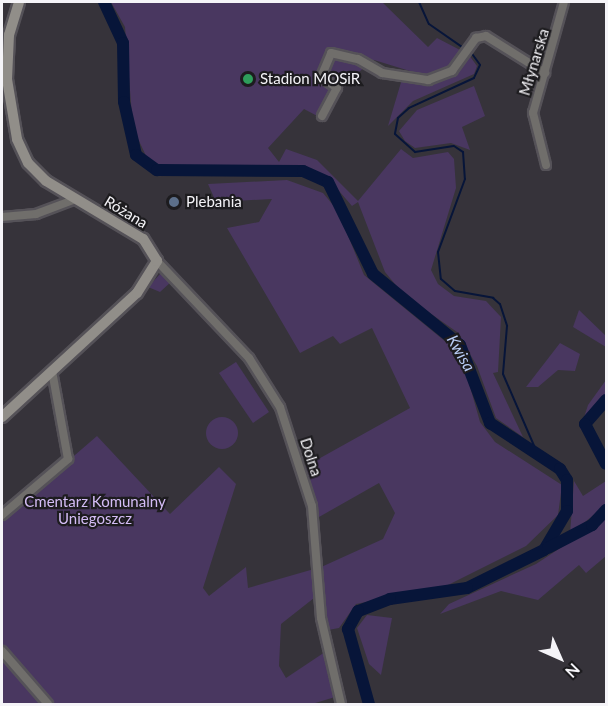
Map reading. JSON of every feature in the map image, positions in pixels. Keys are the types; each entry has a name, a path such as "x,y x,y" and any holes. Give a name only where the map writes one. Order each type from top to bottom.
{"street":[{"name":"Różana","path":"19,2 7,48 17,139 36,173 143,239 157,261"},
{"name":"Młynarska","path":"546,165 533,113 564,2"},
{"path":"322,116 337,88 321,77 331,53 358,59 382,73 428,80 446,74 462,58 471,44 481,36 493,38 545,73"},
{"path":"2,217 36,214 76,199"},
{"path":"2,417 137,293 157,261"},
{"name":"Dolna","path":"157,261 249,358 280,407 312,506 321,618 341,705"},
{"path":"2,515 68,459 52,371"},
{"path":"2,651 48,705"}],"green space":[{"path":"111,2 382,2 428,47 437,38 462,51 440,74 426,76 374,60 341,86 323,119 304,109 268,148 279,162 286,149 317,160 358,201 401,149 413,158 448,152 454,159 456,188 431,270 438,284 454,296 486,301 501,317 498,372 493,373 523,437 496,418 477,366 457,332 404,295 385,272 358,202 352,206 327,177 310,168 157,165 147,158 133,128 125,27"},
{"path":"469,55 477,66 474,74 413,101 388,126 402,79 443,80"},
{"path":"474,86 485,116 462,127 470,150 451,143 415,148 405,141 399,131 417,110"},
{"path":"287,180 323,193 338,211 364,275 452,347 465,369 480,422 495,442 562,485 558,515 526,546 446,586 356,604 339,628 328,630 319,568 383,539 395,513 379,483 319,517 304,467 410,408 372,328 340,344 333,336 300,353 227,228 259,222 272,199 216,202 208,184"},
{"path":"161,273 172,281 160,292 148,287"},
{"path":"579,310 606,336 606,347 573,327"},
{"path":"560,343 580,354 575,371 558,370 538,387 526,387"},
{"path":"236,362 269,412 253,423 219,373"},
{"path":"606,380 606,397 580,430 588,405"},
{"path":"222,417 233,422 238,433 233,444 222,449 211,444 206,433 211,422"},
{"name":"Cmentarz Komunalny Uniegoszcz","path":"97,436 170,514 219,467 236,484 203,588 209,596 246,567 248,588 314,569 314,598 281,624 279,666 286,678 325,652 335,697 312,704 2,704 2,518"},
{"path":"574,481 583,496 606,481 606,505 570,534"},
{"path":"606,518 606,556 586,573 579,565 538,600 501,591 440,614 449,604 536,564"},
{"path":"367,615 392,618 381,675 369,664 357,628"}],"waterway":[{"name":"Kwisa","path":"104,2 123,43 124,102 136,155 157,170 303,171 328,182 373,274 460,345 490,423 560,469 567,480 567,511 544,550 467,588 390,599 358,611 348,629 369,704"},
{"path":"419,2 429,24 465,49"},
{"path":"470,51 480,65 474,78 409,108 398,118 395,134 415,152 454,146 463,152 465,179 438,252 441,279 455,291 493,298 500,304 507,326 503,374 538,455"},
{"path":"606,400 585,424 606,464"},
{"path":"548,548 592,525 606,510"}],"place":[{"name":"Stadion MOSiR","path":"248,79"},
{"name":"Plebania","path":"174,202"}]}
